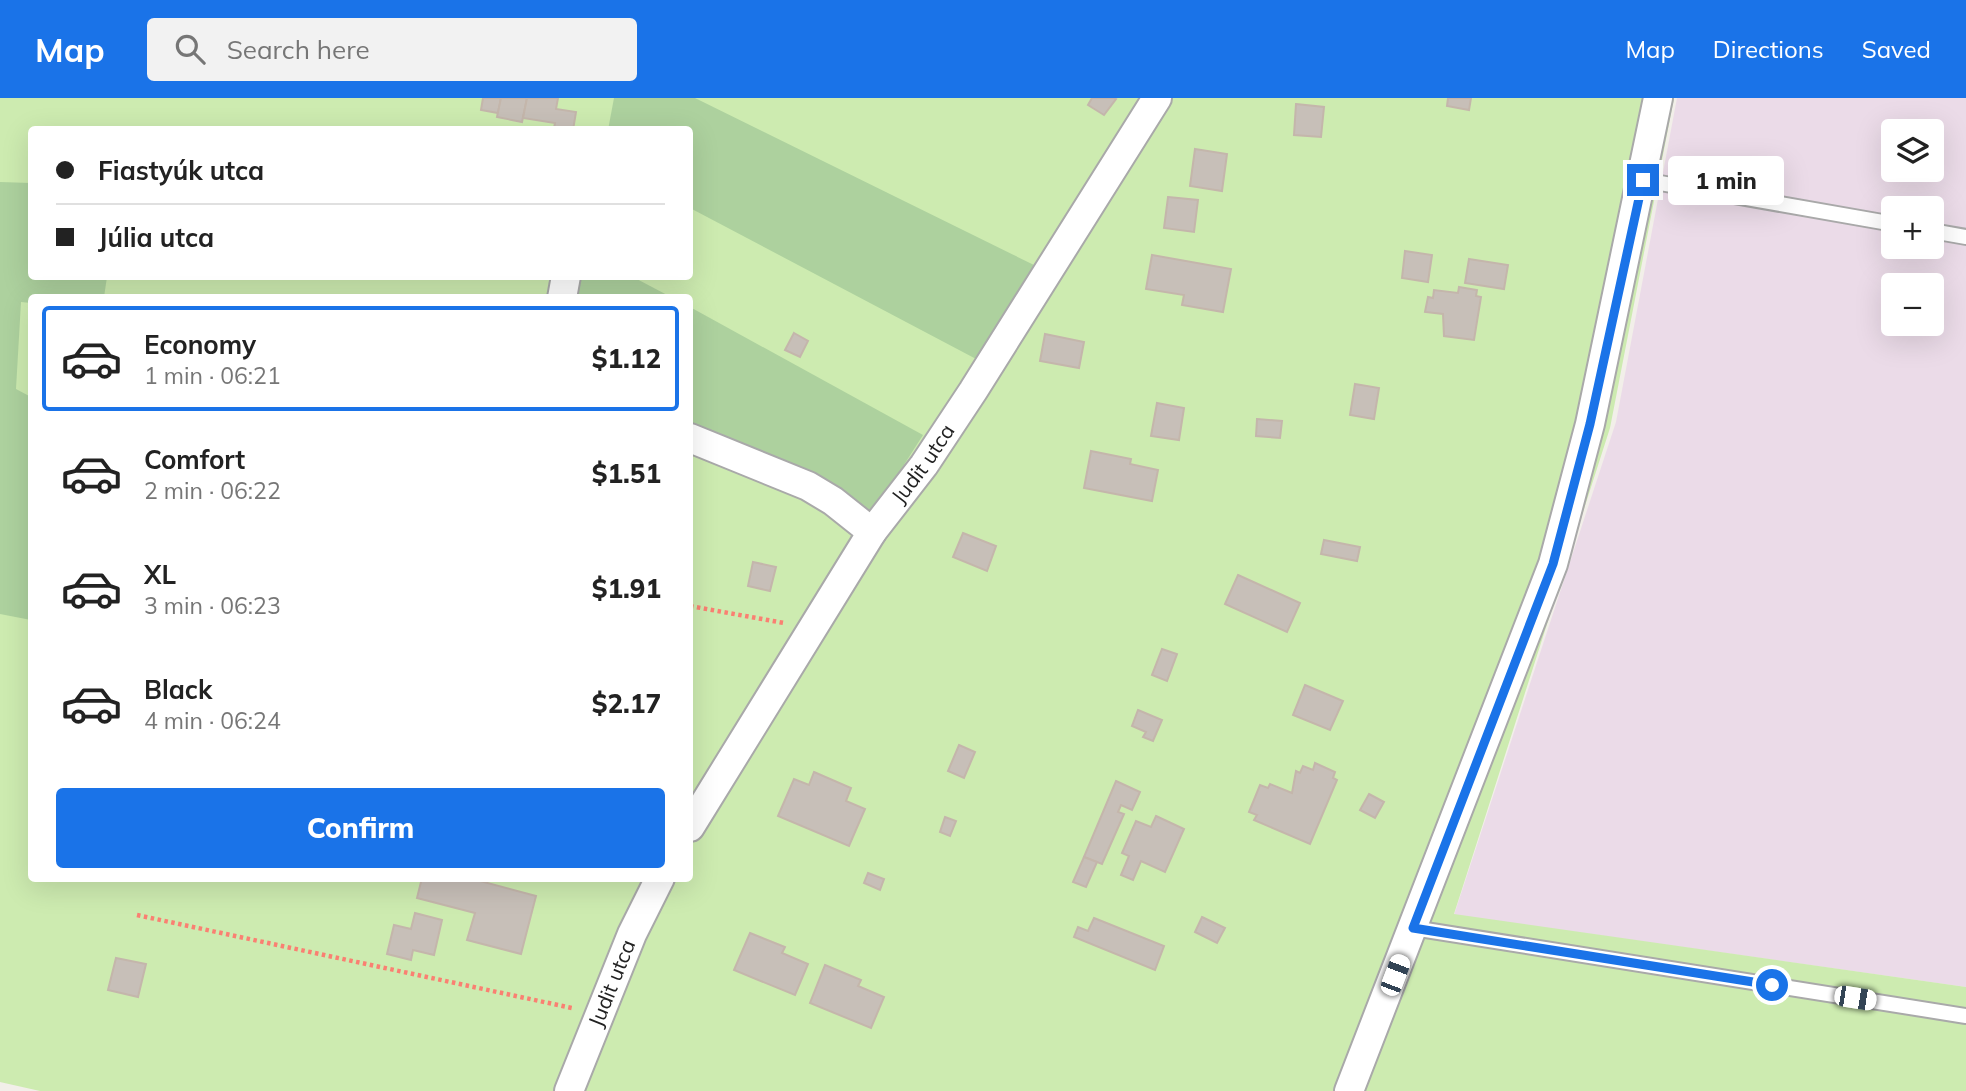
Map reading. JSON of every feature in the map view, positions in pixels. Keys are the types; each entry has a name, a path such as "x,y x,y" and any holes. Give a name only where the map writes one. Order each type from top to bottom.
{"street":[{"name":"Judit utca","path":"693,822 872,532 924,465 973,391 1067,236 1157,98"},
{"path":"1349,1091 1553,564 1590,424 1658,98"},
{"path":"693,439 808,486 833,500 872,532"},
{"name":"Judit utca","path":"569,1091 632,934 658,882"}],"lane":[{"path":"1643,180 1881,222"},
{"path":"1944,233 1966,237"},
{"path":"1413,928 1966,1016"}],"path":[{"path":"693,607 812,628"},
{"path":"137,915 600,1014"}],"shaded area":[{"path":"1677,98 1966,98 1966,987 1454,915 1616,422"}],"green space":[{"path":"0,98 1674,98 1610,428 1454,914 1966,987 1966,1091 40,1091 0,1082"},
{"path":"614,98 695,98 1034,265 978,360 693,210 693,126 609,126"},
{"path":"0,182 28,183 28,280 107,280 104,294 28,294 28,303 21,302 16,389 28,395 28,619 0,614"},
{"path":"577,280 639,280 665,294 573,294"},
{"path":"693,309 923,435 872,515 693,428"}],"building":[{"path":"483,98 501,98 498,113 481,110"},
{"path":"501,98 527,98 522,122 497,117"},
{"path":"527,98 558,98 556,109 576,112 574,126 554,126 555,123 523,118"},
{"path":"1092,98 1116,99 1104,115 1088,105"},
{"path":"1448,98 1471,98 1469,110 1447,106"},
{"path":"1296,104 1324,107 1321,137 1294,135"},
{"path":"1195,149 1227,154 1222,191 1190,186"},
{"path":"1168,197 1198,200 1194,232 1164,228"},
{"path":"1405,251 1432,255 1428,282 1402,278"},
{"path":"1152,255 1231,269 1223,312 1182,305 1184,295 1146,289"},
{"path":"1469,259 1508,265 1504,289 1465,283"},
{"path":"1459,287 1477,290 1476,296 1481,297 1474,340 1444,336 1443,314 1425,312 1428,297 1433,298 1434,290 1458,293"},
{"path":"794,333 808,341 800,357 785,350"},
{"path":"1045,334 1084,342 1079,368 1040,361"},
{"path":"1355,384 1379,388 1374,419 1350,415"},
{"path":"1157,403 1184,408 1179,440 1151,436"},
{"path":"1257,419 1282,421 1280,438 1256,436"},
{"path":"1091,451 1131,459 1130,464 1158,470 1152,501 1084,488"},
{"path":"963,533 996,546 987,571 953,557"},
{"path":"1324,540 1360,547 1357,561 1321,554"},
{"path":"753,562 776,567 770,591 748,586"},
{"path":"1238,575 1300,603 1287,632 1225,604"},
{"path":"1162,649 1177,654 1167,681 1152,675"},
{"path":"1305,685 1343,701 1330,730 1293,715"},
{"path":"1138,710 1162,720 1153,741 1143,737 1146,732 1132,726"},
{"path":"959,745 975,752 964,778 948,771"},
{"path":"1315,763 1335,772 1333,778 1337,780 1310,844 1254,820 1257,815 1249,812 1260,785 1268,788 1270,784 1292,793 1296,771 1300,773 1303,766 1313,770"},
{"path":"814,772 851,788 846,801 865,809 849,846 778,816 794,779 809,785"},
{"path":"1116,781 1140,792 1132,810 1121,805 1118,812 1124,814 1102,864 1084,857"},
{"path":"1369,794 1384,802 1375,818 1360,810"},
{"path":"1156,816 1184,829 1165,872 1141,861 1133,880 1121,875 1129,856 1122,853 1136,821 1151,827"},
{"path":"945,817 956,821 950,836 940,832"},
{"path":"1084,857 1097,862 1086,887 1073,882"},
{"path":"868,873 884,879 880,890 864,883"},
{"path":"421,882 484,882 536,896 521,954 467,940 475,913 417,898"},
{"path":"415,913 442,920 434,955 413,950 411,960 387,954 394,925 411,929"},
{"path":"1202,917 1225,928 1217,943 1195,932"},
{"path":"1094,918 1164,946 1155,970 1074,937 1078,927 1088,931"},
{"path":"750,933 785,947 782,953 808,964 795,995 734,970"},
{"path":"116,958 146,964 138,997 108,990"},
{"path":"825,965 861,980 858,986 884,997 871,1028 810,1003"}],"route":[{"path":"1643,180 1590,424 1553,564 1413,928 1772,985"}]}
